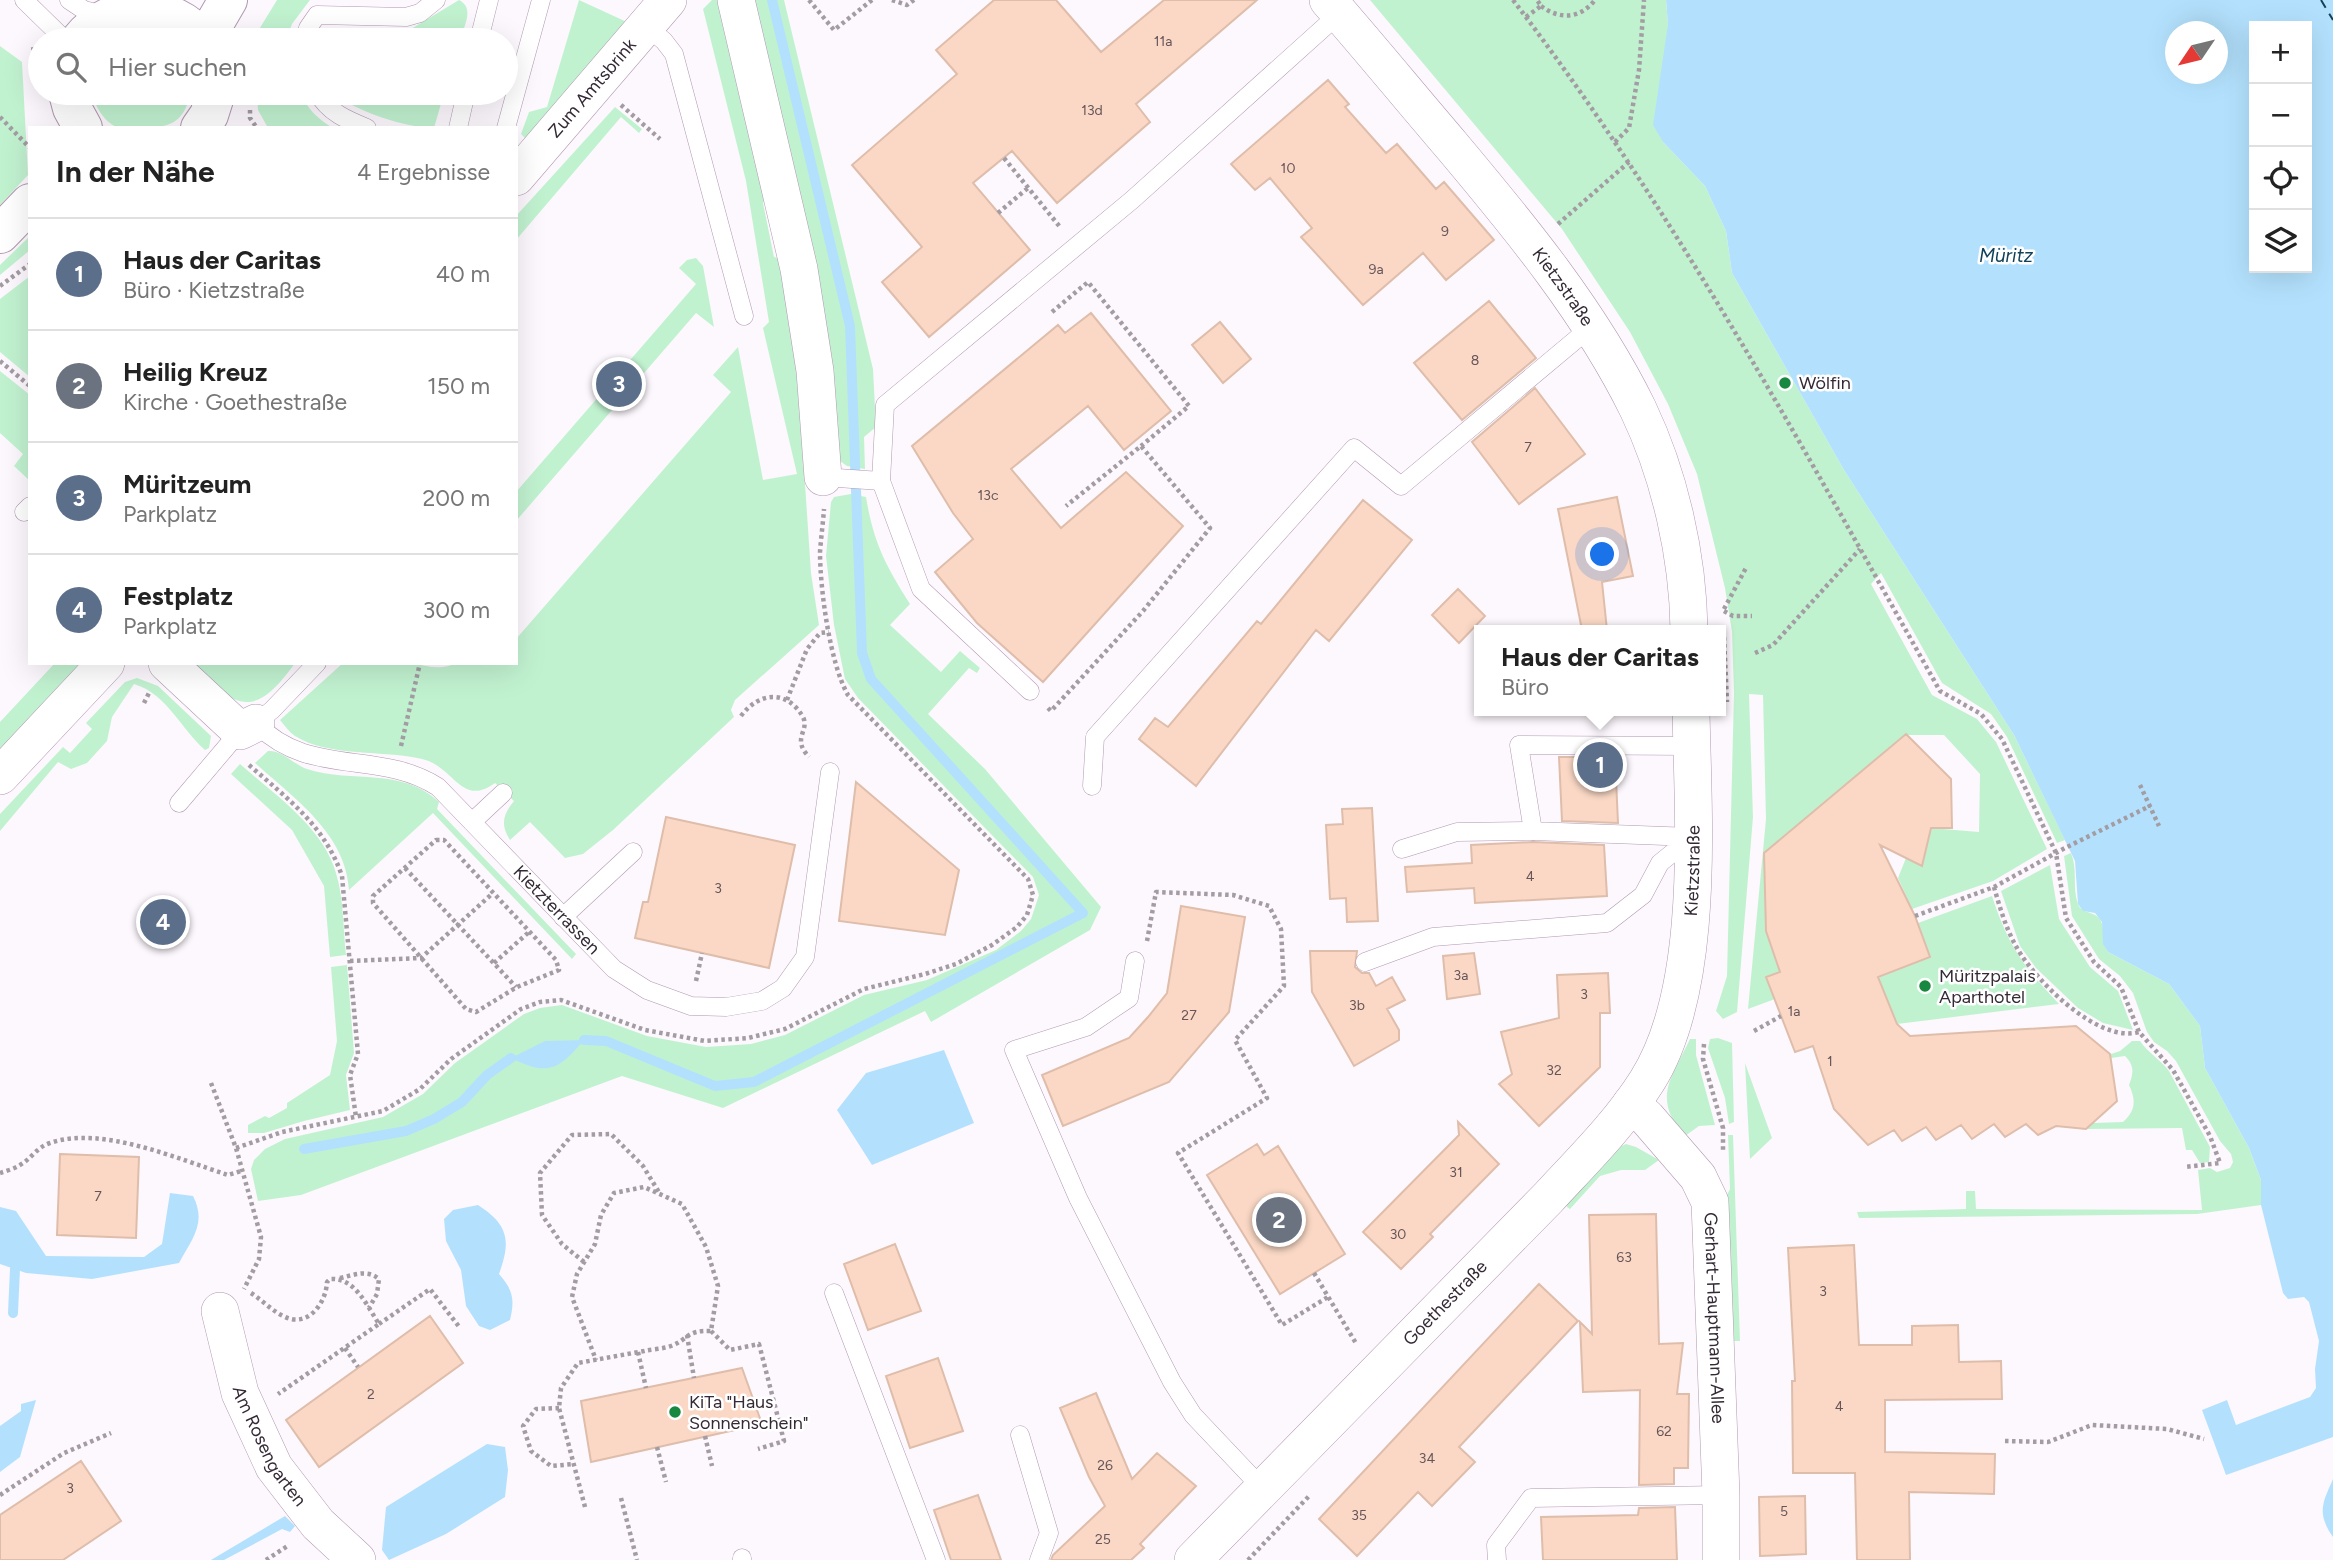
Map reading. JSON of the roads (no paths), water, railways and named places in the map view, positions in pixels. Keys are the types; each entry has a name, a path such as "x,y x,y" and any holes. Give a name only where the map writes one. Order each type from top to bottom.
{"street":[{"path":"213,28 228,0"},
{"path":"736,0 799,269 833,477"},
{"path":"78,26 125,9 174,5 192,28"},
{"name":"Kietzstraße","path":"1334,7 1532,245 1591,327 1638,410 1662,471 1706,625"},
{"name":"Zum Amtsbrink","path":"518,175 657,13"},
{"path":"70,105 82,126"},
{"path":"201,126 212,105"},
{"path":"0,234 28,205"},
{"path":"0,776 104,665"},
{"name":"Kietzterrassen","path":"169,665 242,733"},
{"name":"Kietzstraße","path":"1671,1027 1682,987 1690,924 1691,728"},
{"name":"Goethestraße","path":"1193,1560 1501,1247 1602,1139 1631,1104 1658,1061 1671,1027"},
{"name":"Gerhart-Hauptmann-Allee","path":"1631,1104 1647,1118 1698,1177 1710,1202 1721,1560"},
{"name":"Am Rosengarten","path":"232,1301 240,1393 274,1467 318,1524 357,1560"}],"lane":[{"path":"24,0 78,26 83,10 69,0"},
{"path":"308,28 317,15 406,17 420,13 436,0"},
{"path":"482,28 489,0"},
{"path":"518,84 541,0"},
{"path":"1030,691 921,589 874,480 885,405 1132,200 1334,7"},
{"path":"657,13 664,41 674,54 744,316"},
{"path":"327,105 342,118 362,126"},
{"path":"458,126 463,105"},
{"path":"507,126 512,105"},
{"path":"1093,786 1095,737 1354,448 1401,486 1591,327"},
{"path":"833,477 874,480"},
{"path":"179,803 242,733 272,710 315,665"},
{"path":"1533,831 1519,745 1691,728"},
{"name":"Kietzterrassen","path":"242,733 267,735 288,747 323,759 396,768 421,775 438,787 614,969 647,990 691,1006 726,1007 762,1001 783,988 805,957 830,772"},
{"path":"472,822 503,793"},
{"path":"1402,849 1457,832 1533,831 1692,837"},
{"path":"1365,962 1433,937 1607,923 1643,895 1660,863 1692,837"},
{"path":"563,916 633,852"},
{"path":"1135,961 1129,998 1086,1027 1014,1050 1078,1198 1172,1382 1193,1415 1263,1489"},
{"path":"834,1293 936,1560"},
{"path":"1020,1435 1049,1533 1039,1560"},
{"path":"1497,1560 1496,1545 1531,1498 1721,1495"}],"water":[{"name":"Müritz","path":"1666,0 2333,0 2333,1437 2226,1475 2202,1410 2227,1400 2236,1425 2310,1397 2316,1388 2315,1369 2319,1341 2309,1302 2304,1297 2288,1299 2283,1293 2261,1205 2261,1180 2249,1148 2205,1068 2200,1026 2169,984 2108,952 2103,944 2102,922 2095,913 2083,911 2078,904 2075,861 2014,735 1844,470 1732,273 1726,231 1705,186 1663,142 1653,125 1668,24"},
{"path":"584,1040 567,1058 552,1067 535,1067 511,1058 545,1041"},
{"path":"944,1050 974,1123 872,1165 837,1110 866,1073"},
{"path":"170,1193 193,1196 199,1214 196,1231 179,1263 92,1279 26,1273 0,1264 0,1207 16,1211 46,1256 144,1257 162,1244"},
{"path":"478,1205 496,1220 505,1235 505,1252 499,1274 510,1290 512,1300 510,1320 490,1330 479,1326 466,1306 461,1270 446,1241 444,1219 453,1210"},
{"path":"36,1400 20,1457 0,1472 0,1426 21,1411 21,1404"},
{"path":"487,1444 505,1447 508,1470 505,1497 446,1534 389,1560 382,1550 386,1507"},
{"path":"2333,1479 2333,1537 2324,1521 2323,1508"},
{"path":"285,1516 295,1526 290,1532 282,1529 224,1560 211,1560"}],"waterway":[{"path":"584,1040 606,1041 715,1086 754,1082 1083,913 871,679 862,653 850,326 772,0"},
{"path":"304,1149 406,1131 434,1119 462,1102 487,1075 511,1058"},
{"path":"13,1313 15,1269"}],"place":[{"name":"Wölfin","path":"1785,383"},
{"name":"Müritzeum","path":"619,384"},
{"name":"Haus der Caritas","path":"1600,765"},
{"name":"Festplatz","path":"163,922"},
{"name":"Müritzpalais Aparthotel","path":"1925,986"},
{"name":"Heilig Kreuz","path":"1279,1220"},
{"name":"KiTa \"Haus Sonnenschein\"","path":"675,1412"}]}
